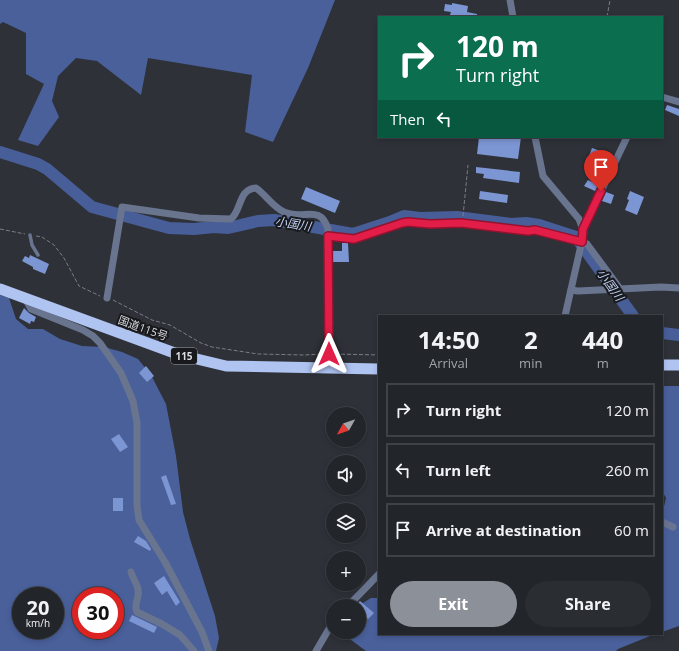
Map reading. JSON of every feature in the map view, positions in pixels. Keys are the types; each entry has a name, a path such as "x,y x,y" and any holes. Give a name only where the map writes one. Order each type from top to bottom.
{"highway":[{"name":"国道115号","path":"0,289 180,355 226,366 378,369"},
{"path":"663,365 679,365"}],"street":[{"path":"510,0 513,16"},
{"path":"663,97 679,102"},
{"path":"535,138 540,168 543,176 579,219 583,229"},
{"path":"565,315 582,242 583,229 627,138"},
{"path":"107,298 122,209 124,207 199,218 231,219 237,213 243,194 252,188 256,188 277,208 285,212 320,215 326,223 328,236 329,354"},
{"path":"328,236 354,239 402,223 463,223 528,231 535,230 582,242 589,246 621,290"},
{"path":"571,290 621,290 661,287 679,288"},
{"path":"25,298 32,309 83,330 93,336 100,343 121,373 131,395 137,423 137,505 139,520 165,562 202,632 208,651"},
{"path":"663,522 673,527"},
{"path":"131,572 138,587 138,596 135,609 137,612 142,616 162,624 180,635 194,651"},
{"path":"355,599 378,575"},
{"path":"316,651 326,634"}],"lane":[{"path":"30,235 32,245 38,255"}],"path":[{"path":"607,16 610,0"},
{"path":"463,223 468,165"},
{"path":"0,229 42,237 54,245 64,258 79,286 152,320 170,324 201,343 212,347 258,354 378,355"}],"shaded area":[{"path":"0,0 335,0 308,68 273,142 245,132 252,75 148,58 141,95 97,61 76,58 58,76 52,101 59,117 38,146 18,140 44,84 26,74 26,33 3,22 0,24"},
{"path":"0,295 9,298 16,319 28,329 43,329 60,339 82,346 104,347 122,352 138,359 151,375 166,404 176,456 183,512 190,539 215,616 219,638 216,651 0,651"},
{"path":"663,386 679,386 679,626 663,632 663,511 666,498 663,493"},
{"path":"371,598 378,598 378,635 653,635 616,651 366,651 350,639 366,639 366,601"}],"building":[{"path":"452,3 468,6 467,12 477,14 477,16 450,15 451,12 444,11 445,4 452,5"},
{"path":"667,105 679,109 679,116 665,110"},
{"path":"479,138 521,138 518,159 477,154"},
{"path":"592,148 606,153 603,161 589,156"},
{"path":"476,167 520,172 519,183 483,178 484,174 476,173"},
{"path":"588,180 598,185 595,191 584,186"},
{"path":"306,187 340,201 335,213 301,199"},
{"path":"480,191 508,195 507,203 479,199"},
{"path":"630,191 644,197 637,215 625,210 629,200 627,199"},
{"path":"606,192 614,195 611,204 602,201"},
{"path":"342,243 348,243 349,262 333,262 333,251 342,251"},
{"path":"30,255 49,264 45,274 33,269 33,267 22,261 25,256 29,258"},
{"path":"24,308 36,317 34,322 31,321 30,324 19,318"},
{"path":"146,366 154,376 147,382 139,373"},
{"path":"119,434 128,447 120,452 111,439"},
{"path":"166,475 176,504 171,505 161,477"},
{"path":"113,498 123,498 123,511 113,511"},
{"path":"138,536 146,541 151,549 150,551 134,542"},
{"path":"164,576 180,602 176,606 167,591 162,595 154,583"},
{"path":"366,606 374,613 368,619 366,617"},
{"path":"132,615 157,627 154,633 129,621"}],"waterway":[{"name":"小国川","path":"0,152 38,164 47,169 92,207 169,228 228,228 258,221 274,220 353,234 404,216 420,218 457,217 511,224 526,223 539,225 576,237 632,315"},
{"name":"小国川","path":"663,333 679,335"}],"route":[{"path":"329,354 328,236 354,239 402,223 408,222 430,224 450,222 528,231 535,230 582,242 584,235 583,229 601,191"}]}
